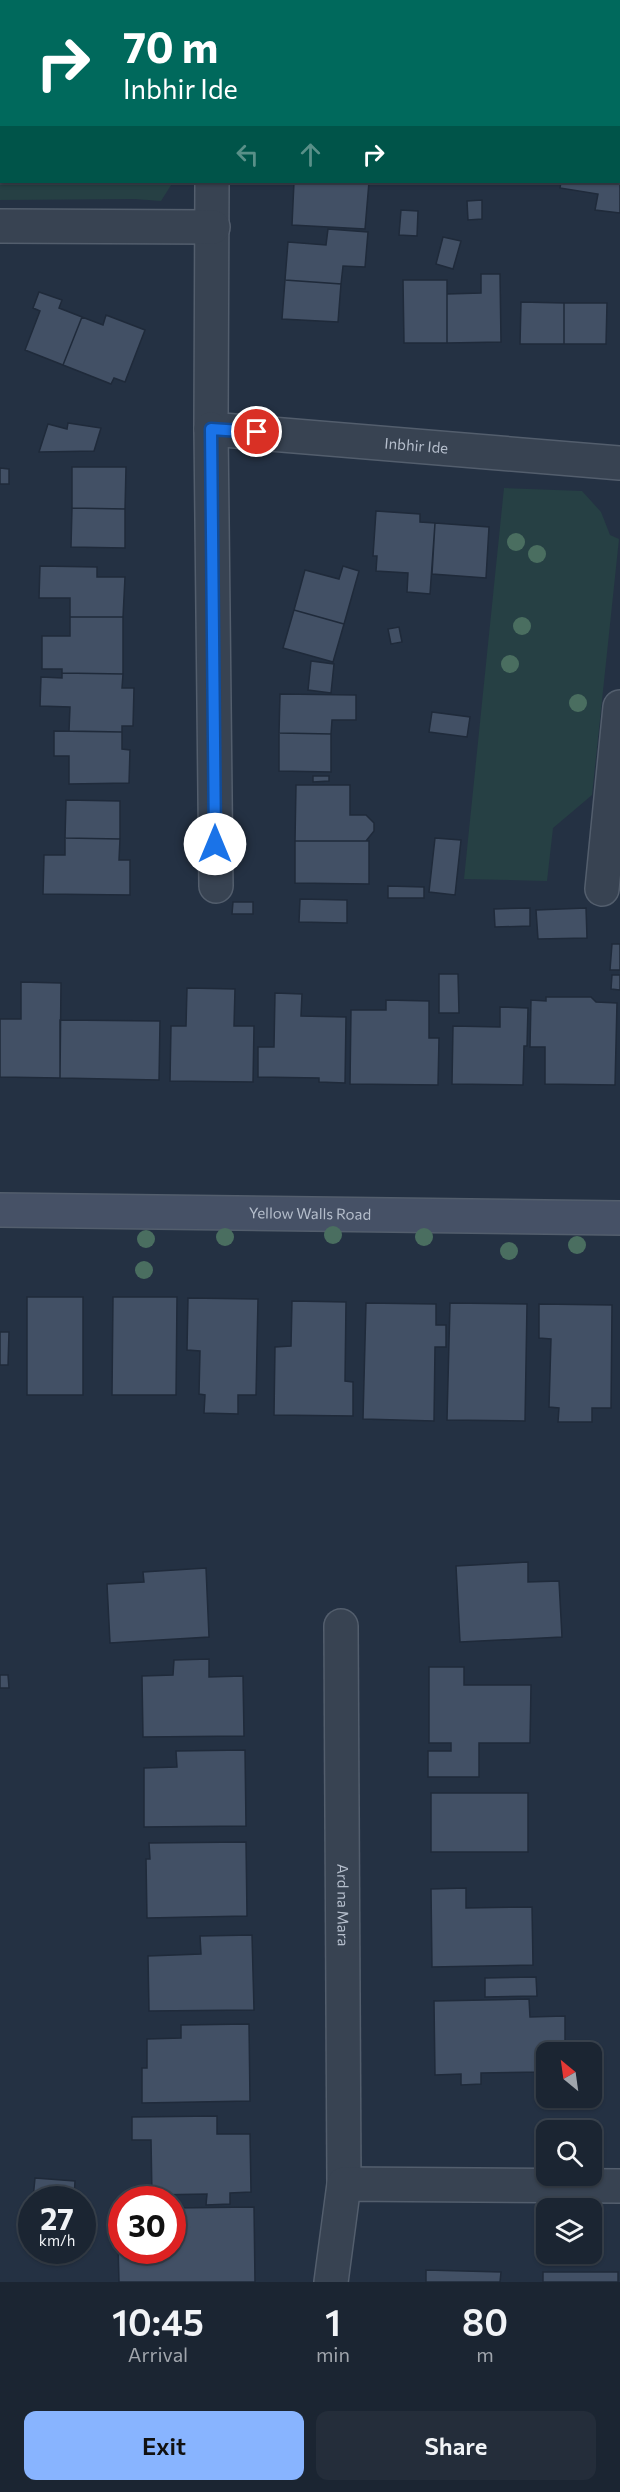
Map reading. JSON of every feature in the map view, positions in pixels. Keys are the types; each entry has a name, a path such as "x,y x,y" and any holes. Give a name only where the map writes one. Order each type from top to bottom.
{"street":[{"path":"212,183 211,429 216,886"},
{"path":"0,226 213,227"},
{"name":"Inbhir Ide","path":"211,429 620,463"},
{"path":"602,889 620,707"},
{"name":"Yellow Walls Road","path":"0,1210 620,1218"},
{"name":"Ard na Mara","path":"331,2282 344,2184 341,1626"},
{"path":"344,2184 620,2186"}],"green space":[{"path":"0,183 172,183 161,201 135,199 0,200"},
{"path":"504,488 582,491 601,512 610,535 619,539 592,795 553,828 547,881 464,879"}],"building":[{"path":"294,183 369,183 365,229 292,225"},
{"path":"561,183 620,183 620,213 595,210 598,194 560,188"},
{"path":"482,200 482,219 468,220 467,201"},
{"path":"401,210 418,211 417,236 399,235"},
{"path":"328,229 368,232 365,267 343,266 341,284 285,280 288,242 326,245"},
{"path":"443,237 461,241 453,269 436,264"},
{"path":"481,274 500,274 501,342 447,343 447,294 481,293"},
{"path":"285,280 341,284 338,322 282,319"},
{"path":"403,280 447,280 447,343 404,343"},
{"path":"39,292 62,300 59,308 82,317 63,365 25,350 40,311 33,308"},
{"path":"521,302 564,303 564,344 520,344"},
{"path":"564,303 607,303 606,344 564,344"},
{"path":"106,315 145,330 125,382 114,378 111,384 63,365 82,317 103,325"},
{"path":"68,423 101,428 94,451 39,452 48,424 67,429"},
{"path":"72,467 126,467 125,509 72,508"},
{"path":"0,468 9,469 9,484 0,484"},
{"path":"72,508 125,509 125,548 71,547"},
{"path":"376,511 420,514 420,522 435,523 430,594 407,592 408,573 376,571 377,556 373,556"},
{"path":"435,523 489,527 486,578 432,574"},
{"path":"40,566 97,567 97,577 125,577 123,617 70,617 70,598 39,598"},
{"path":"343,566 359,571 344,624 294,610 305,570 339,579"},
{"path":"294,610 344,624 333,662 283,648"},
{"path":"70,617 123,617 123,674 62,673 62,669 42,669 42,636 70,636"},
{"path":"399,627 402,642 391,644 388,629"},
{"path":"311,661 334,664 331,693 308,690"},
{"path":"62,673 123,674 122,688 134,688 133,726 122,726 122,732 69,731 70,707 40,706 41,677 62,678"},
{"path":"280,694 356,695 356,720 332,720 331,734 279,733"},
{"path":"432,712 470,717 467,737 429,732"},
{"path":"54,731 122,732 122,749 130,750 129,783 69,784 69,756 54,756"},
{"path":"279,733 331,734 331,772 279,771"},
{"path":"313,776 329,776 329,781 313,782"},
{"path":"296,785 350,785 350,815 366,815 374,823 374,831 366,841 295,841"},
{"path":"66,800 120,801 120,839 65,838"},
{"path":"65,838 120,839 119,860 130,860 130,895 43,894 44,855 65,855"},
{"path":"435,838 461,840 455,895 429,892"},
{"path":"295,841 369,841 369,884 295,883"},
{"path":"388,886 424,887 424,898 388,898"},
{"path":"300,899 347,900 347,923 299,922"},
{"path":"233,902 253,902 253,914 232,914"},
{"path":"530,908 530,926 495,927 494,909"},
{"path":"586,908 587,938 538,939 536,910"},
{"path":"612,944 620,944 620,970 610,970"},
{"path":"439,974 458,974 459,1013 439,1013"},
{"path":"612,975 620,975 620,990 611,989"},
{"path":"21,982 61,983 60,1078 0,1077 0,1019 21,1019"},
{"path":"187,988 235,989 234,1026 254,1026 253,1082 170,1081 171,1026 186,1026"},
{"path":"275,993 302,994 301,1016 346,1017 345,1083 319,1082 319,1078 258,1077 258,1047 274,1047"},
{"path":"546,997 591,997 596,1002 617,1003 615,1085 545,1084 545,1047 530,1047 531,1000 546,1001"},
{"path":"386,1000 429,1001 429,1038 439,1038 438,1085 350,1084 351,1010 386,1010"},
{"path":"500,1007 528,1008 523,1085 452,1084 453,1026 500,1027"},
{"path":"60,1020 160,1021 159,1080 60,1078"},
{"path":"27,1297 83,1297 83,1395 27,1395"},
{"path":"113,1297 177,1297 176,1395 112,1395"},
{"path":"188,1298 258,1299 256,1395 238,1395 238,1414 204,1413 205,1395 199,1394 200,1351 187,1350"},
{"path":"292,1301 346,1302 345,1381 353,1382 353,1416 274,1415 275,1347 291,1346"},
{"path":"366,1303 436,1304 436,1325 446,1325 446,1347 435,1347 434,1421 363,1419"},
{"path":"450,1303 527,1304 525,1421 447,1420"},
{"path":"539,1304 612,1305 611,1408 592,1408 592,1422 558,1422 559,1408 549,1407 551,1339 539,1338"},
{"path":"0,1332 9,1332 8,1365 0,1365"},
{"path":"528,1562 528,1582 559,1581 562,1637 460,1642 456,1566"},
{"path":"206,1568 209,1637 110,1643 107,1584 144,1582 143,1572"},
{"path":"209,1659 209,1677 243,1676 244,1736 143,1737 142,1676 173,1675 174,1660"},
{"path":"429,1667 464,1667 464,1685 531,1685 530,1743 479,1743 479,1777 428,1777 428,1751 451,1751 451,1743 429,1743"},
{"path":"0,1675 8,1675 9,1688 0,1688"},
{"path":"245,1750 246,1826 144,1827 144,1768 177,1767 176,1751"},
{"path":"431,1793 528,1793 528,1852 431,1852"},
{"path":"246,1842 247,1916 147,1918 146,1859 150,1859 149,1843"},
{"path":"466,1888 466,1908 532,1907 533,1965 432,1967 431,1889"},
{"path":"252,1935 254,2010 149,2011 148,1956 201,1954 200,1936"},
{"path":"536,1977 537,1996 485,1997 485,1978"},
{"path":"529,1999 530,2017 565,2016 565,2042 536,2042 536,2072 481,2073 481,2084 461,2085 461,2074 435,2075 434,2001"},
{"path":"249,2024 250,2101 142,2103 142,2068 147,2068 147,2039 181,2038 181,2025"},
{"path":"217,2116 217,2134 250,2134 251,2192 230,2193 230,2204 206,2205 207,2194 186,2194 186,2186 152,2186 151,2140 132,2140 132,2117"},
{"path":"35,2178 75,2181 75,2186 34,2186"},
{"path":"254,2207 255,2282 119,2282 119,2264 186,2264 186,2208"},
{"path":"426,2270 501,2272 500,2282 426,2282"},
{"path":"543,2272 618,2272 618,2282 543,2282"}],"route":[{"path":"215,844 211,429 257,432"}]}
